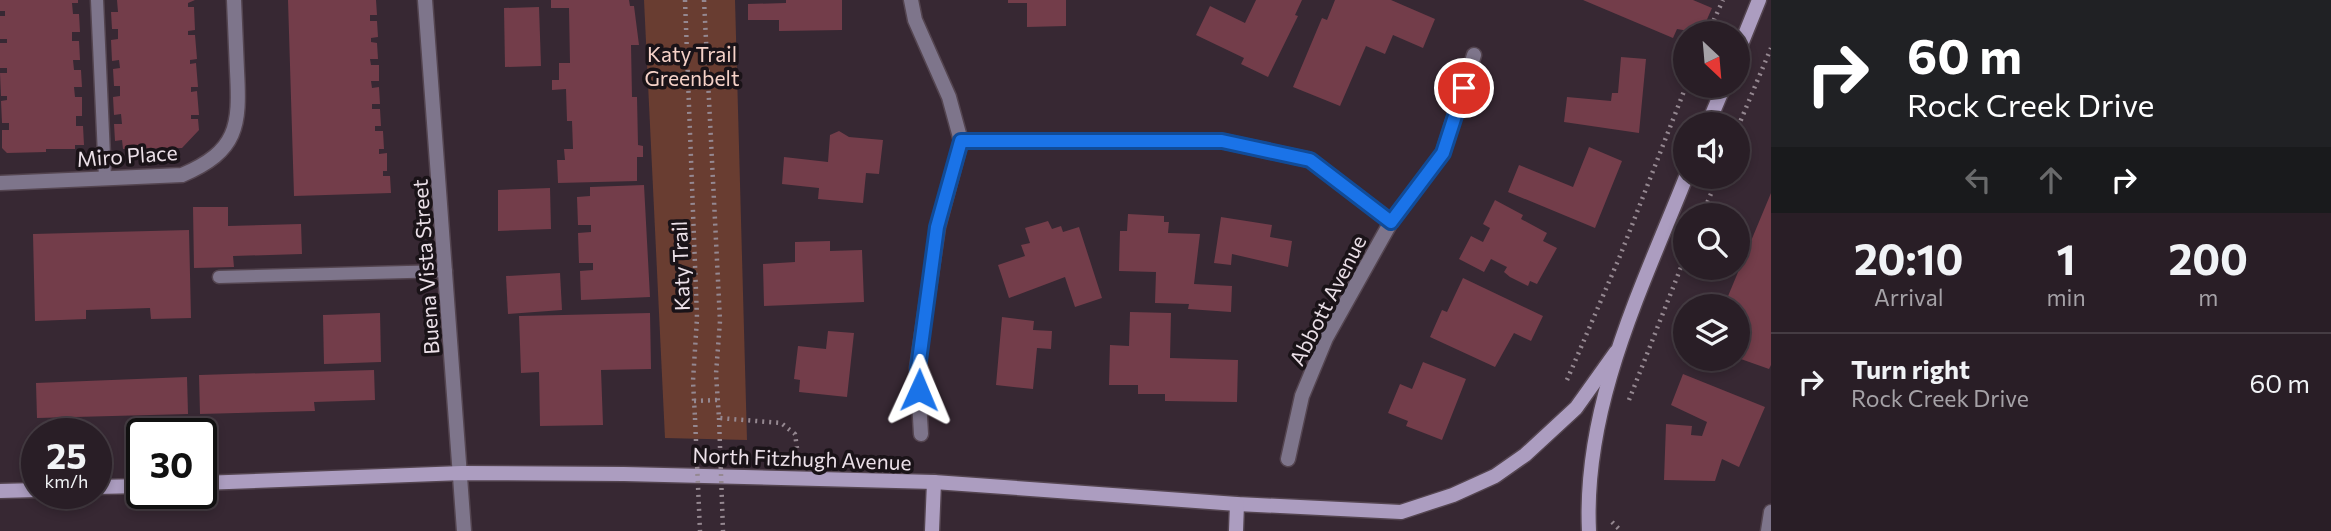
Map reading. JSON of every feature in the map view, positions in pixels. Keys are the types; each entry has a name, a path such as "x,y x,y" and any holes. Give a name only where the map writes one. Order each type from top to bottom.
{"main road":[{"path":"1750,22 1759,0"},
{"path":"1589,531 1590,460 1616,352 1681,189"},
{"name":"North Fitzhugh Avenue","path":"217,482 462,473 934,482 1237,504 1401,512 1452,495 1495,476 1525,455 1576,408 1616,352"},
{"path":"932,531 934,482"},
{"path":"0,491 21,490"},
{"path":"1236,531 1237,504"}],"street":[{"name":"Miro Place","path":"0,183 182,175 202,167 219,153 232,136 239,115 234,0"},
{"name":"Buena Vista Street","path":"425,0 462,473 464,531"},
{"path":"911,0 915,20 949,97 961,141 937,227 919,355 921,433"},
{"name":"Abbott Avenue","path":"1288,459 1302,396 1326,338 1391,222 1443,153 1474,55"},
{"path":"961,141 1222,141 1310,160 1391,222"},
{"path":"1768,531 1771,512"}],"lane":[{"path":"97,0 105,178"},
{"path":"219,277 446,271"}],"path":[{"name":"Katy Trail","path":"685,0 697,318 694,401 699,531"},
{"path":"704,0 720,321 717,400 723,531"},
{"path":"1713,21 1723,0"},
{"path":"1744,112 1771,48"},
{"path":"1566,382 1610,282 1681,98"},
{"path":"1624,413 1676,280"},
{"path":"694,401 717,400"},
{"path":"719,418 781,424 795,434 797,448"},
{"path":"1611,521 1621,531"}],"green space":[{"name":"Katy Trail Greenbelt","path":"644,0 735,0 747,440 665,438"}],"building":[{"path":"0,0 78,0 78,3 72,3 73,14 79,14 80,32 72,32 72,41 79,41 80,60 73,60 74,70 81,70 82,87 74,87 75,97 82,97 82,116 76,116 76,126 83,126 84,145 75,145 75,149 46,149 46,152 7,153 2,148 2,130 9,130 9,123 2,123 1,101 7,100 7,96 1,96 0,73 7,73 7,68 0,68 0,43 7,43 7,39 0,39 0,16 5,16 5,11 0,11"},
{"path":"117,0 195,0 188,3 188,7 194,7 195,30 188,31 188,35 195,35 197,59 190,60 190,64 196,63 198,87 191,87 191,92 197,91 199,115 191,115 191,119 198,119 199,130 182,148 123,149 122,140 115,141 114,124 122,124 121,114 114,115 113,97 120,96 120,86 114,86 113,69 120,68 119,60 112,61 111,40 118,39 118,29 112,29 111,12 118,12"},
{"path":"288,0 376,0 377,15 370,15 370,21 377,21 378,37 371,38 371,42 377,43 378,59 370,59 371,65 379,65 379,81 371,81 372,88 379,87 380,104 372,104 372,109 380,109 381,126 375,126 375,131 383,131 384,149 379,149 379,154 387,153 387,171 383,171 383,176 390,176 391,193 294,196"},
{"path":"551,0 629,0 630,6 634,6 639,45 631,45 632,97 637,97 638,145 643,146 643,157 637,157 637,181 558,183 557,160 565,160 564,149 573,149 572,121 567,121 566,89 552,90 552,80 559,80 559,63 570,63 569,8 551,8"},
{"path":"786,0 842,0 842,30 779,31 779,20 748,20 748,4 786,3"},
{"path":"1008,0 1066,0 1066,26 1027,27 1027,3 1008,3"},
{"path":"1256,0 1302,0 1295,15 1298,16 1268,77 1241,64 1244,58 1196,35 1210,6 1245,23"},
{"path":"1335,0 1391,0 1435,19 1423,48 1393,35 1385,54 1366,46 1340,106 1293,87 1322,18 1327,20"},
{"path":"1583,0 1693,0 1712,8 1706,21 1673,21 1673,38"},
{"path":"539,7 541,66 505,67 504,8"},
{"path":"1621,57 1646,59 1639,133 1564,122 1567,97 1611,101 1612,93 1618,93"},
{"path":"839,131 849,137 883,140 879,174 866,173 863,203 818,199 819,188 782,184 784,157 828,162 830,135"},
{"path":"1589,147 1622,161 1595,228 1508,192 1519,165 1573,187"},
{"path":"644,185 650,297 581,300 580,271 593,270 593,263 579,263 578,233 591,232 591,225 578,225 577,197 590,196 590,187"},
{"path":"550,188 551,229 498,231 498,190"},
{"path":"1771,193 1769,369 1750,362 1750,294 1729,294 1735,280 1750,280 1750,243"},
{"path":"1495,200 1523,215 1521,219 1547,233 1543,241 1557,248 1537,284 1530,281 1528,286 1510,277 1504,272 1507,267 1491,259 1484,272 1459,259 1471,236 1483,242 1490,228 1483,224"},
{"path":"193,207 228,207 228,226 301,224 302,254 233,256 234,267 194,268"},
{"path":"1128,214 1164,216 1164,222 1169,222 1168,233 1200,234 1194,284 1232,286 1231,312 1188,309 1189,304 1155,303 1156,272 1119,271 1120,231 1127,231"},
{"path":"1221,217 1272,225 1270,237 1292,241 1288,267 1232,254 1231,265 1214,263"},
{"path":"1048,221 1052,229 1061,226 1063,232 1079,227 1102,298 1075,307 1065,277 1009,298 998,265 1025,256 1021,245 1030,243 1025,228"},
{"path":"189,230 191,318 151,319 150,308 86,310 86,319 35,321 33,234"},
{"path":"830,241 830,251 862,250 864,302 764,306 763,264 795,262 795,242"},
{"path":"560,273 562,310 508,314 506,276"},
{"path":"1463,278 1543,316 1531,341 1514,333 1495,367 1430,337 1442,310 1447,312"},
{"path":"1130,312 1171,313 1170,358 1238,360 1237,402 1165,401 1165,394 1138,394 1138,385 1109,385 1110,345 1129,346"},
{"path":"380,313 381,362 324,364 323,315"},
{"path":"650,313 651,369 601,370 603,425 540,426 539,372 521,373 519,316"},
{"path":"1002,317 1034,321 1033,330 1052,331 1051,349 1037,348 1033,389 996,385"},
{"path":"828,331 854,333 847,397 799,392 800,380 794,379 798,346 826,349"},
{"path":"1423,362 1466,379 1442,440 1406,426 1408,421 1388,413 1400,384 1412,389"},
{"path":"374,370 375,400 314,402 315,411 200,414 199,375"},
{"path":"1683,374 1765,407 1739,467 1722,459 1715,481 1664,480 1666,424 1692,426 1691,435 1702,436 1707,422 1671,405"},
{"path":"187,377 188,414 37,418 36,383"}],"route":[{"path":"919,390 918,368 937,227 961,141 1222,141 1310,160 1391,222 1443,153 1464,88"}]}
